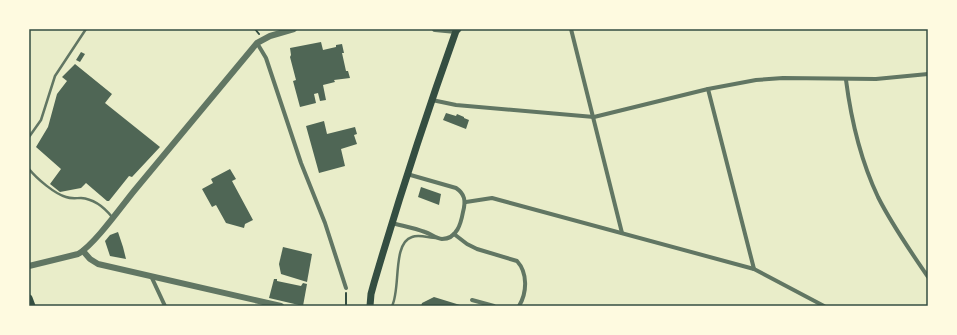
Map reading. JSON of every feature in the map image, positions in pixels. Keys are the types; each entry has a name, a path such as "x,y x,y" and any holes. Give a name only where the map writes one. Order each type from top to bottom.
{"main road":[{"path":"365,306 371,294 391,223 407,174 457,30 464,29"},
{"path":"370,306 371,294"},
{"path":"29,298 32,306"}],"street":[{"path":"29,266 78,254 83,251 258,43 270,36 294,29"},
{"path":"435,29 457,30"},
{"path":"571,29 622,233"},
{"path":"258,43 266,58 301,163 326,223 346,288"},
{"path":"432,100 456,105 594,117 708,89 756,80 782,78 846,80 876,79 928,74"},
{"path":"846,80 851,111 868,173 878,197 891,220 928,277"},
{"path":"708,89 754,269"},
{"path":"391,223 425,232 437,238 447,238 454,234 461,223 466,202 464,196 456,188 407,174"},
{"path":"466,202 492,198 754,269 824,306"},
{"path":"454,234 467,244 477,249 517,261 521,266 525,282 523,299 519,306"},
{"path":"83,251 90,259 98,264 281,306"},
{"path":"150,276 165,306"},
{"path":"472,300 494,306"}],"lane":[{"path":"29,137 41,120 51,84 55,76 86,29"},
{"path":"29,169 60,195 73,199 89,199 96,202 112,217"},
{"path":"392,306 396,292 400,250 403,243 406,239 412,236 437,238"}],"path":[{"path":"346,288 346,306"}],"building":[{"path":"321,42 323,50 342,44 344,53 342,53 346,71 348,71 350,78 334,80 335,82 323,85 326,100 320,101 318,93 314,94 316,103 300,107 293,81 296,80 290,57 290,48"},
{"path":"81,52 85,54 80,62 76,60"},
{"path":"75,64 112,94 105,103 160,147 132,177 129,176 109,201 107,201 86,183 81,188 60,192 50,184 61,169 36,147 48,127 57,94 67,81 62,77"},
{"path":"446,113 456,116 457,114 469,120 466,129 443,120"},
{"path":"324,121 327,134 355,127 357,134 354,135 357,144 341,149 345,166 319,173 306,126"},
{"path":"230,169 236,179 232,181 253,220 245,224 244,228 226,223 216,205 212,207 202,189 213,183 211,179"},
{"path":"421,187 441,194 439,205 418,197"},
{"path":"118,232 126,259 110,256 105,241 110,235"},
{"path":"283,247 312,254 307,282 281,274 279,264"},
{"path":"274,279 301,286 303,283 307,284 303,306 269,298"},
{"path":"434,297 460,305 421,306 422,303"}]}
